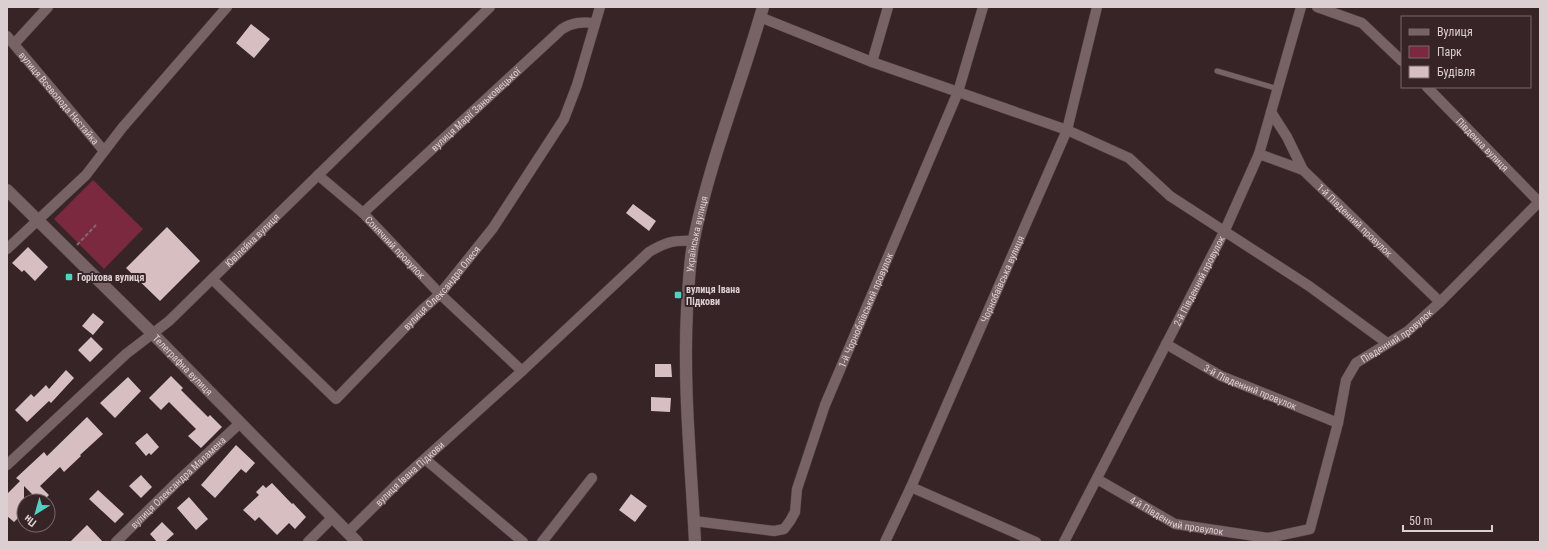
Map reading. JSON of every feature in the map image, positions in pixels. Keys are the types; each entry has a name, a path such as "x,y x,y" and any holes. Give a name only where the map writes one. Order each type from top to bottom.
{"street":[{"name":"вулиця Всеволода Нестайка","path":"14,44 48,7"},
{"path":"7,249 86,175 104,151 226,7"},
{"name":"Ювілейна вулиця","path":"7,465 126,354 169,321 490,7"},
{"name":"вулиця Олександра Олеся","path":"212,279 336,399 422,310 440,294 493,228 564,119 577,86 594,23 600,7"},
{"path":"872,62 888,7"},
{"name":"1-й Чорнобаївський провулок","path":"694,521 774,531 784,529 790,522 795,512 797,489 825,405 958,92 983,7"},
{"name":"Чорнобаївська вулиця","path":"885,542 1067,130 1097,7"},
{"name":"2-й Південний провулок","path":"1064,542 1225,230 1259,154 1301,7"},
{"path":"1317,7 1362,23 1401,61"},
{"path":"762,12 872,62 1067,130 1129,158 1170,196 1225,230 1309,286 1387,343"},
{"name":"Українська вулиця","path":"695,542 686,404 688,299 694,241 705,193 762,12"},
{"name":"вулиця Марії Заньковецької","path":"363,213 562,29 572,23 594,23"},
{"name":"вулиця Всеволода Нестайка","path":"7,36 104,151"},
{"name":"Південна вулиця","path":"1428,88 1540,201"},
{"path":"1271,112 1287,137 1303,170"},
{"name":"1-й Південний провулок","path":"1259,154 1303,170 1440,302"},
{"name":"Сонячний провулок","path":"318,175 363,213 440,294 522,371"},
{"name":"Телеграфна вулиця","path":"7,190 153,334 357,542"},
{"name":"Південний провулок","path":"1310,529 1338,423 1346,380 1356,363 1408,331 1440,302 1540,201"},
{"name":"вулиця Івана Підкови","path":"348,532 648,252 663,244 679,240 694,241"},
{"name":"3-й Південний провулок","path":"1166,344 1221,376 1338,423"},
{"name":"вулиця Олександра Маламена","path":"116,542 176,483 240,424"},
{"path":"425,459 523,542"},
{"path":"542,542 592,478"},
{"name":"4-й Південний провулок","path":"1097,479 1175,524 1268,538 1310,529"},
{"path":"910,487 1036,542"},
{"path":"308,542 333,517"}],"lane":[{"path":"1217,71 1278,89"}],"path":[{"path":"76,246 96,224"}],"green space":[{"path":"93,180 143,229 104,269 54,219"}],"building":[{"path":"251,24 270,39 254,58 236,43"},
{"path":"633,204 656,221 649,231 626,213"},
{"path":"167,227 200,261 160,301 126,268"},
{"path":"28,247 48,267 35,281 24,270 22,272 12,263"},
{"path":"93,313 104,322 93,335 82,326"},
{"path":"91,337 103,349 90,362 78,350"},
{"path":"655,364 671,364 672,377 655,377"},
{"path":"66,370 74,378 51,403 49,401 27,422 15,410 31,394 34,397 46,385 49,389"},
{"path":"171,376 183,388 181,390 208,417 210,415 222,427 201,448 188,436 196,429 169,402 161,410 149,398"},
{"path":"128,377 141,391 115,418 100,403"},
{"path":"651,397 671,398 670,412 651,411"},
{"path":"87,417 103,434 64,472 60,467 40,486 47,493 31,493 24,486 24,493 16,493 16,520 14,522 7,516 7,494 20,481 16,478 44,452 47,456"},
{"path":"147,433 159,447 151,455 149,453 146,456 135,443"},
{"path":"236,445 255,463 246,473 241,469 215,498 201,485"},
{"path":"141,475 152,487 141,498 129,486"},
{"path":"272,483 306,517 295,529 289,523 277,535 259,517 255,521 243,510 259,495 256,492 263,485 266,488"},
{"path":"98,490 124,514 115,523 89,499"},
{"path":"631,494 647,506 635,522 619,510"},
{"path":"189,497 208,519 196,530 177,508"},
{"path":"162,522 174,534 165,542 157,542 150,534"},
{"path":"87,525 103,542 70,542"}],"place":[{"name":"Горіхова вулиця","path":"69,277"},
{"name":"вулиця Івана Підкови","path":"678,295"}]}
